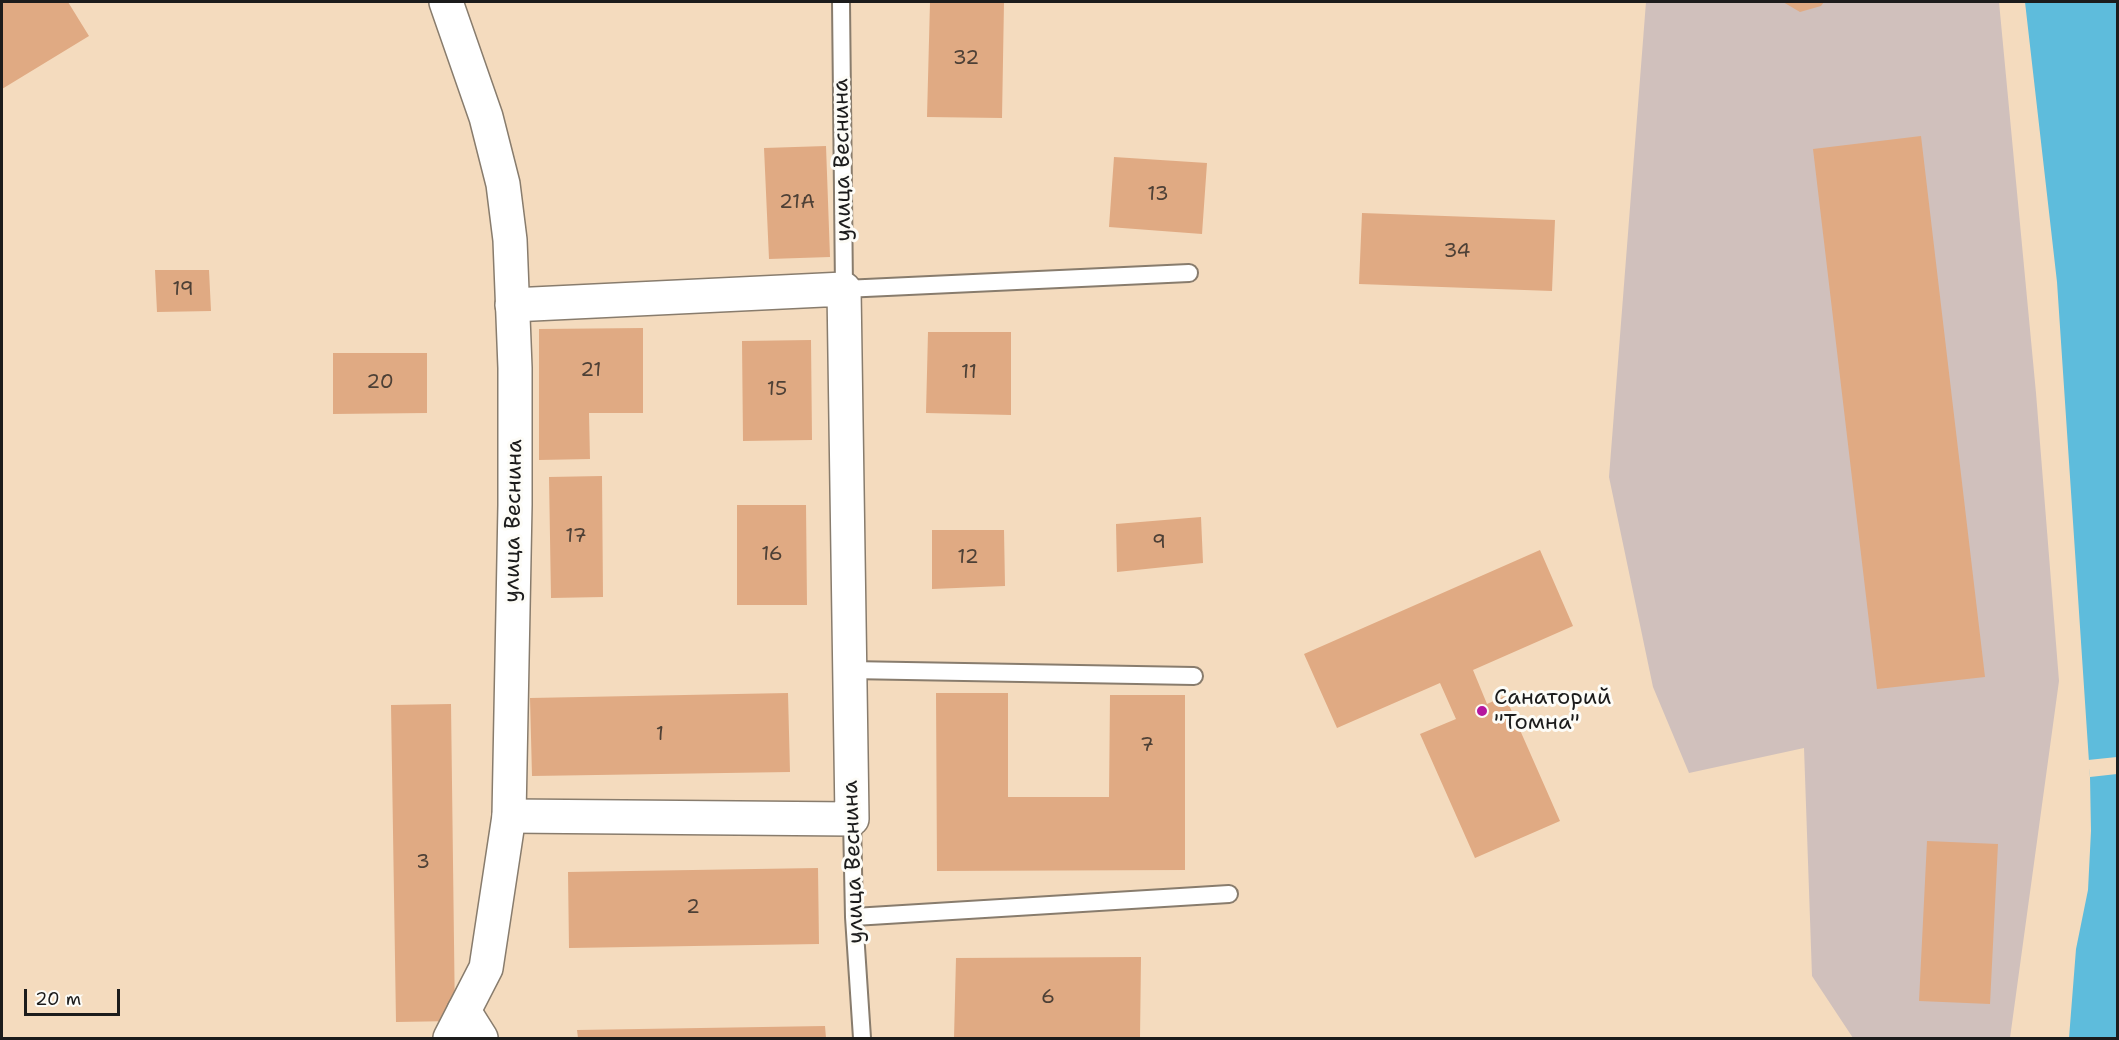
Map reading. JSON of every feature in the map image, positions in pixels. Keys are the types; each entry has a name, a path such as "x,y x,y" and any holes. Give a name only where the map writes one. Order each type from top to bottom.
{"street":[{"name":"улица Веснина","path":"446,2 486,117 503,184 510,240 515,368 515,505 509,816 486,969 465,1029"},
{"name":"улица Веснина","path":"844,289 852,819"},
{"path":"512,305 844,289"},
{"path":"509,816 852,819"}],"lane":[{"name":"улица Веснина","path":"841,2 844,289"},
{"path":"844,289 1189,273"},
{"path":"849,670 1194,676"},
{"name":"улица Веснина","path":"852,819 854,916 862,1038"},
{"path":"854,916 1229,894"}],"shaded area":[{"path":"1646,2 1999,2 2036,393 2059,681 2010,1038 1853,1038 1812,976 1804,748 1689,773 1653,687 1609,477"}],"water":[{"path":"2025,2 2117,2 2117,1038 2069,1038 2076,949 2088,890 2091,831 2090,777 2057,282"}],"pier":[{"path":"2117,757 2117,774 2090,777 2088,760"}],"building":[{"path":"2,2 68,2 89,36 2,89"},
{"path":"930,2 1004,2 1002,118 927,117"},
{"path":"1783,2 1824,2 1821,6 1800,12"},
{"path":"1921,136 1985,677 1877,689 1813,149"},
{"path":"826,146 830,257 769,259 764,148"},
{"path":"1114,157 1207,163 1202,234 1109,227"},
{"path":"1362,213 1555,220 1552,291 1359,284"},
{"path":"155,270 209,270 211,311 157,312"},
{"path":"643,328 643,413 589,413 590,459 539,460 539,329"},
{"path":"928,332 1011,332 1011,415 926,413"},
{"path":"811,340 812,440 743,441 742,341"},
{"path":"333,353 427,353 427,413 333,414"},
{"path":"602,476 603,597 551,598 549,477"},
{"path":"737,505 806,505 807,605 737,605"},
{"path":"1201,517 1203,563 1117,572 1116,524"},
{"path":"932,530 1004,530 1005,586 932,589"},
{"name":"Санаторий \"Томна\"","path":"1540,550 1573,626 1473,670 1487,704 1505,696 1560,821 1475,858 1420,734 1456,719 1440,683 1337,728 1304,654"},
{"path":"788,693 790,772 532,776 530,698"},
{"path":"936,693 1008,693 1008,797 1109,797 1110,695 1185,695 1185,870 937,871"},
{"path":"451,704 455,1021 396,1022 391,705"},
{"path":"1927,841 1998,844 1990,1004 1919,1001"},
{"path":"818,868 819,944 569,948 568,872"},
{"path":"1141,957 1140,1038 954,1038 956,958"},
{"path":"825,1026 826,1038 578,1038 577,1030"}],"place":[{"name":"Санаторий \"Томна\"","path":"1482,711"}]}
